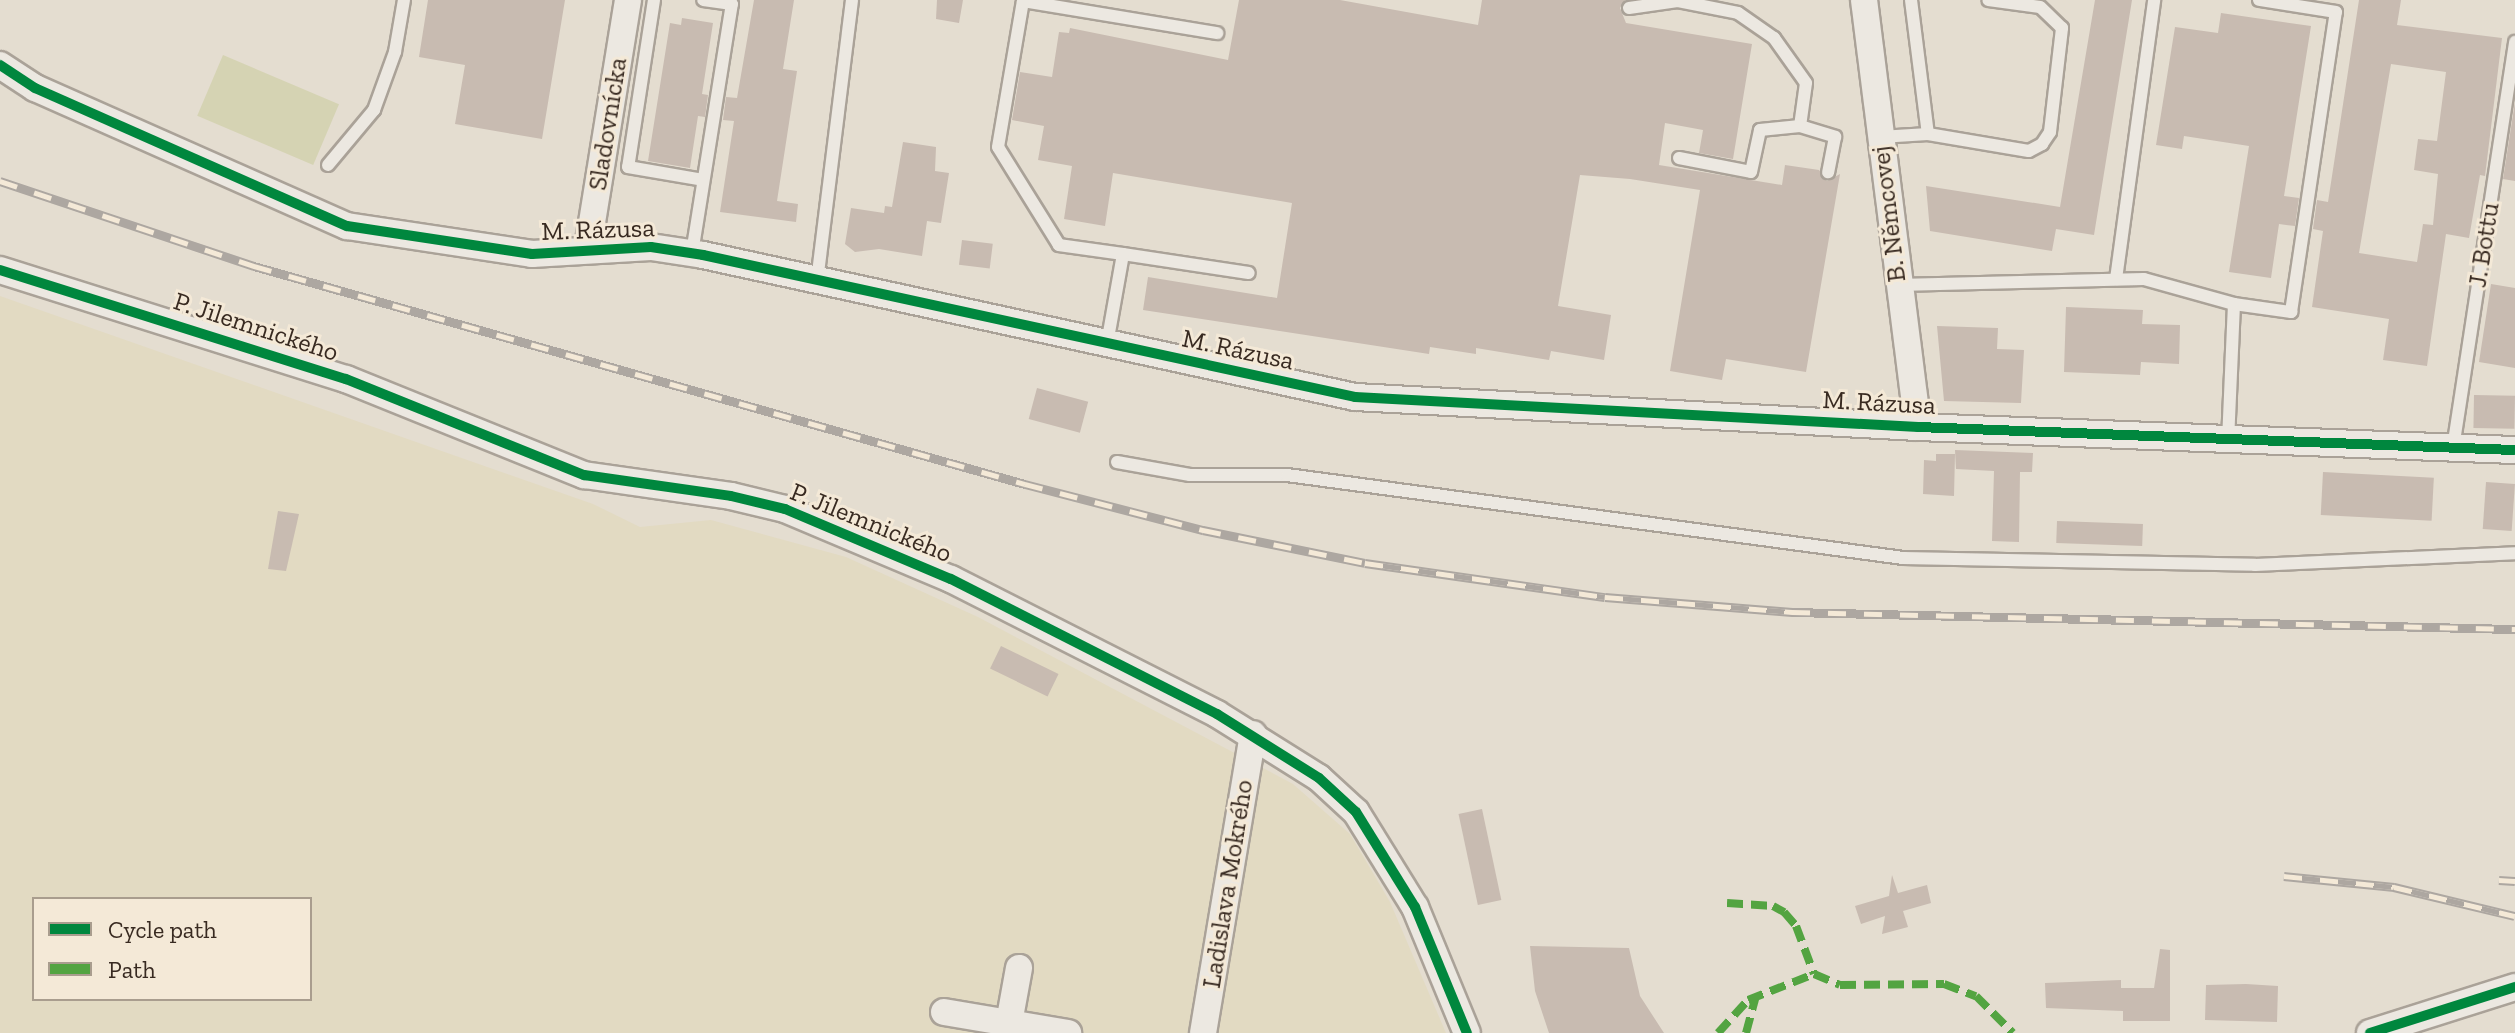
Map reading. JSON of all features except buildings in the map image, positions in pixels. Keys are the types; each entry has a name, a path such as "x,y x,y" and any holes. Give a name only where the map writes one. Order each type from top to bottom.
{"street":[{"name":"Sladovnícka","path":"588,247 628,0"},
{"name":"B. Němcovej","path":"1864,0 1897,285 1918,427"},
{"name":"M. Rázusa","path":"0,65 49,95 347,226 505,252 588,247 692,253 1355,397 1918,427 2515,450"},
{"name":"P. Jilemnického","path":"0,270 346,379 584,475 731,496 785,509 951,579 1253,734 1319,778 1379,842 1415,907 1467,1033"},
{"name":"Ladislava Mokrého","path":"1203,1033 1253,734"},
{"path":"1009,1023 1019,968"},
{"path":"2370,1033 2515,987"},
{"path":"944,1012 1068,1033"}],"lane":[{"path":"328,165 374,110 395,52 404,0"},
{"path":"654,0 628,167 703,180"},
{"path":"692,253 732,4 703,0"},
{"path":"817,281 852,0"},
{"path":"1911,0 1928,134"},
{"path":"1880,137 1928,134 2029,151 2042,144 2050,132 2062,28 2040,7 1988,0"},
{"path":"2116,279 2154,0"},
{"path":"1897,285 2144,279 2234,304 2291,312 2336,12 2259,0"},
{"path":"1217,33 1023,1 998,147 1059,245 1249,273"},
{"path":"1629,8 1678,1 1738,6 1774,38 1806,83 1800,126"},
{"name":"J. Bottu","path":"2453,448 2515,42"},
{"path":"1679,158 1751,172 1760,130 1800,126 1835,137 1828,172"},
{"path":"1107,344 1123,254"},
{"path":"2228,441 2234,304"},
{"path":"1117,462 1190,475 1287,475 1903,558 2255,565 2515,553"}],"shaded area":[{"path":"223,55 339,104 313,165 197,116"},
{"path":"0,296 593,504 640,527 711,520 846,557 978,617 1293,784 1350,834 1390,902 1446,1033 0,1033"}],"railway":[{"path":"0,181 254,266 1025,484 1203,530 1365,563 1605,597 1792,612 2515,629"},
{"path":"2284,876 2394,887 2515,916"},
{"path":"2499,880 2515,881"}],"marked path":[{"path":"1727,903 1773,906 1784,912 1796,926 1814,974"},
{"path":"1718,1033 1748,1000 1814,974 1840,985 1944,984 1976,996 2013,1033"},
{"path":"1746,1033 1756,996"}],"cycle path":[{"path":"0,65 35,88 347,226 532,254 651,247 703,255 1355,397 1918,427 2515,450"},
{"path":"0,270 346,379 584,475 731,496 785,509 951,579 1217,714 1319,778 1356,812 1415,907 1467,1033"},
{"path":"2370,1033 2515,987"}]}
